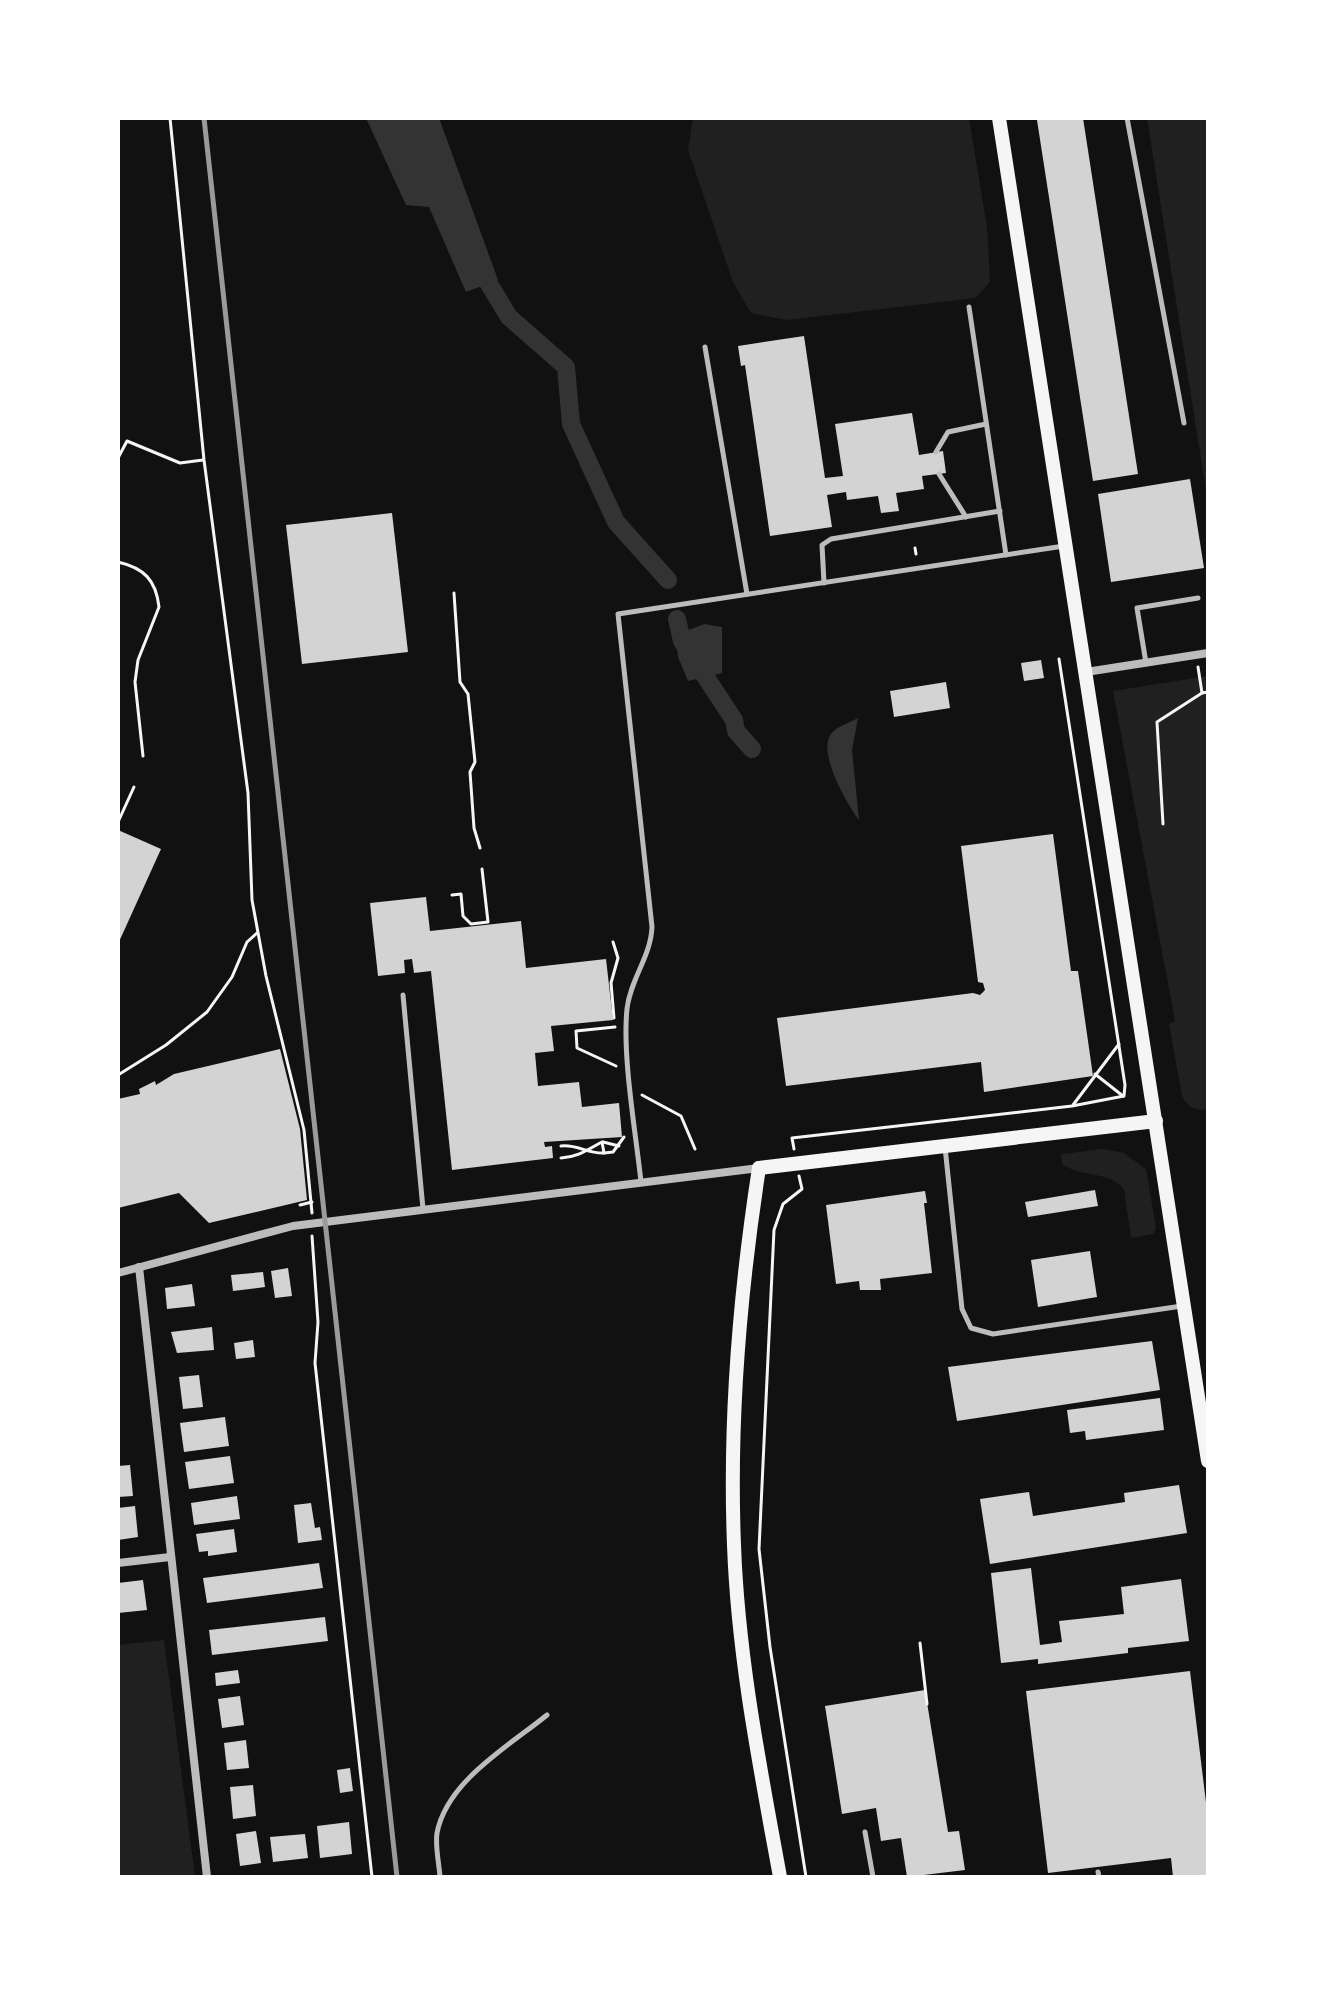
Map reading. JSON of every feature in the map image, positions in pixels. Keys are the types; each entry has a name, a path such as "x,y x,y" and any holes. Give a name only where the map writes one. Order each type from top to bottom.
{"main road":[{"path":"999,118 1208,1461"},
{"path":"780,1877 748,1690 734,1545 734,1459 744,1282 759,1168 1156,1121"}],"street":[{"path":"1086,672 1208,653"},
{"path":"118,1273 293,1226 759,1168"},
{"path":"139,1267 207,1877"},
{"path":"118,1563 170,1557"}],"lane":[{"path":"1127,118 1184,423"},
{"path":"969,307 1006,555"},
{"path":"705,347 747,594"},
{"path":"936,452 948,432 986,424"},
{"path":"939,474 966,517"},
{"path":"824,583 820,557 822,545 831,539 1000,511"},
{"path":"641,1182 627,1011 652,927 618,614 1065,546"},
{"path":"1146,663 1137,608 1198,598"},
{"path":"403,995 423,1209"},
{"path":"945,1146 962,1309 971,1328 993,1334 1184,1305"},
{"path":"440,1877 437,1835 444,1813 469,1779 547,1715"},
{"path":"865,1832 873,1877"}],"path":[{"path":"170,118 204,460 248,793 252,900 304,1130 312,1203 300,1205"},
{"path":"118,458 127,441 180,463 204,460"},
{"path":"915,548 916,554"},
{"path":"118,562 139,567 148,576 159,607 138,660 135,682 143,756"},
{"path":"454,593 460,682 468,694 475,762 470,772 474,828 480,848"},
{"path":"1197,655 1202,693"},
{"path":"1059,659 1119,1044 1124,1096"},
{"path":"1163,824 1157,722 1208,692"},
{"path":"118,822 134,787"},
{"path":"452,895 461,894 463,916 471,924 488,922 482,869"},
{"path":"118,1075 166,1045 207,1012 232,977 247,942 258,933"},
{"path":"615,1027 576,1031 576,1040 577,1048 620,1069"},
{"path":"1072,1106 1119,1044"},
{"path":"1095,1074 1124,1096"},
{"path":"632,1089 681,1116 695,1149"},
{"path":"806,1877 770,1647 759,1549 774,1230 783,1204 802,1189 792,1138 1072,1106 1124,1096"},
{"path":"602,1142 604,1153"},
{"path":"561,1146 573,1144 588,1150 604,1153 613,1152 619,1146 602,1142 588,1150 578,1157 561,1158"},
{"path":"313,1262 318,1322 315,1363 372,1877"},
{"path":"920,1643 927,1704"}],"shaded area":[{"path":"366,118 439,118 498,280 466,292 429,207 406,205"},
{"path":"693,118 969,118 987,228 990,282 975,298 787,320 751,313 733,282 688,150"},
{"path":"1147,118 1208,118 1208,503"},
{"path":"704,624 722,627 722,673 688,681 678,657 676,635"},
{"path":"1208,676 1208,1109 1199,1110 1190,1106 1182,1096 1169,1024 1175,1021 1113,691"},
{"path":"858,718 852,750 859,820 835,778 828,753 831,734"},
{"path":"1103,1149 1124,1153 1146,1169 1156,1228 1153,1234 1131,1238 1124,1189 1117,1183 1062,1164 1061,1154"},
{"path":"164,1640 195,1877 118,1877 118,1645"}],"building":[{"path":"1083,118 1138,474 1093,481 1037,120"},
{"path":"804,336 825,478 843,476 835,424 912,413 919,455 943,451 946,473 922,476 924,489 896,493 899,511 881,513 878,496 847,500 846,492 827,495 832,527 770,536 745,365 741,366 738,346"},
{"path":"1190,479 1204,568 1111,582 1098,494"},
{"path":"392,513 408,652 302,664 286,525"},
{"path":"1041,660 1044,678 1024,681 1021,663"},
{"path":"946,682 950,708 894,717 890,691"},
{"path":"118,830 161,849 118,944"},
{"path":"1053,834 1071,971 1078,971 1093,1076 984,1092 981,1062 786,1086 777,1018 973,993 980,995 985,990 983,983 978,982 961,846"},
{"path":"426,897 430,931 521,921 526,968 606,959 613,1020 551,1026 554,1051 535,1053 538,1086 579,1082 582,1107 619,1103 622,1137 544,1142 545,1147 552,1146 553,1158 452,1170 431,971 414,973 412,959 404,960 405,973 378,976 370,903"},
{"path":"280,1049 300,1129 307,1200 209,1223 179,1193 118,1208 118,1099 140,1094 139,1089 155,1081 156,1085 174,1074"},
{"path":"1095,1190 1098,1206 1028,1217 1025,1202"},
{"path":"925,1191 932,1273 880,1279 881,1290 860,1290 859,1281 836,1284 826,1205"},
{"path":"1090,1251 1097,1297 1038,1307 1031,1260"},
{"path":"288,1268 292,1296 275,1298 271,1271"},
{"path":"263,1272 265,1287 233,1291 231,1275"},
{"path":"192,1284 195,1306 167,1309 165,1288"},
{"path":"212,1327 214,1350 177,1353 171,1332"},
{"path":"253,1340 255,1357 236,1359 234,1343"},
{"path":"1152,1341 1160,1390 957,1421 948,1367"},
{"path":"199,1375 203,1407 183,1409 179,1377"},
{"path":"1160,1398 1164,1430 1086,1440 1085,1431 1070,1433 1067,1410"},
{"path":"225,1417 229,1446 184,1452 180,1423"},
{"path":"230,1456 234,1483 189,1489 185,1462"},
{"path":"130,1465 133,1496 118,1497 118,1466"},
{"path":"1179,1485 1187,1533 990,1564 980,1499 1029,1492 1033,1516 1125,1502 1124,1493"},
{"path":"237,1496 240,1519 194,1525 191,1503"},
{"path":"311,1503 315,1528 320,1527 322,1540 298,1543 294,1505"},
{"path":"135,1506 138,1537 118,1540 118,1508"},
{"path":"234,1529 237,1552 208,1556 208,1551 199,1552 196,1534"},
{"path":"319,1563 323,1588 207,1603 203,1578"},
{"path":"1031,1568 1040,1645 1062,1642 1059,1621 1124,1614 1121,1587 1181,1579 1189,1641 1128,1648 1128,1653 1038,1664 1038,1659 1001,1663 991,1573"},
{"path":"143,1580 147,1610 118,1613 118,1583"},
{"path":"325,1617 328,1641 212,1655 209,1630"},
{"path":"238,1670 240,1683 216,1686 215,1673"},
{"path":"1190,1671 1208,1819 1208,1877 1173,1877 1171,1858 1048,1873 1026,1691"},
{"path":"925,1690 948,1832 959,1831 965,1870 907,1877 901,1838 881,1841 876,1808 842,1814 825,1706"},
{"path":"240,1696 244,1725 222,1728 218,1699"},
{"path":"246,1740 249,1768 227,1770 224,1743"},
{"path":"350,1768 353,1791 340,1793 337,1770"},
{"path":"253,1785 256,1816 233,1819 230,1787"},
{"path":"349,1822 352,1854 320,1858 317,1826"},
{"path":"256,1831 261,1863 240,1866 236,1834"},
{"path":"305,1834 308,1858 273,1862 270,1837"}],"waterway":[{"path":"477,264 509,317 566,367 571,424 616,522 668,580"},
{"path":"677,619 682,641 734,720 736,731 752,749"}],"railway":[{"path":"204,118 397,1877"}]}
